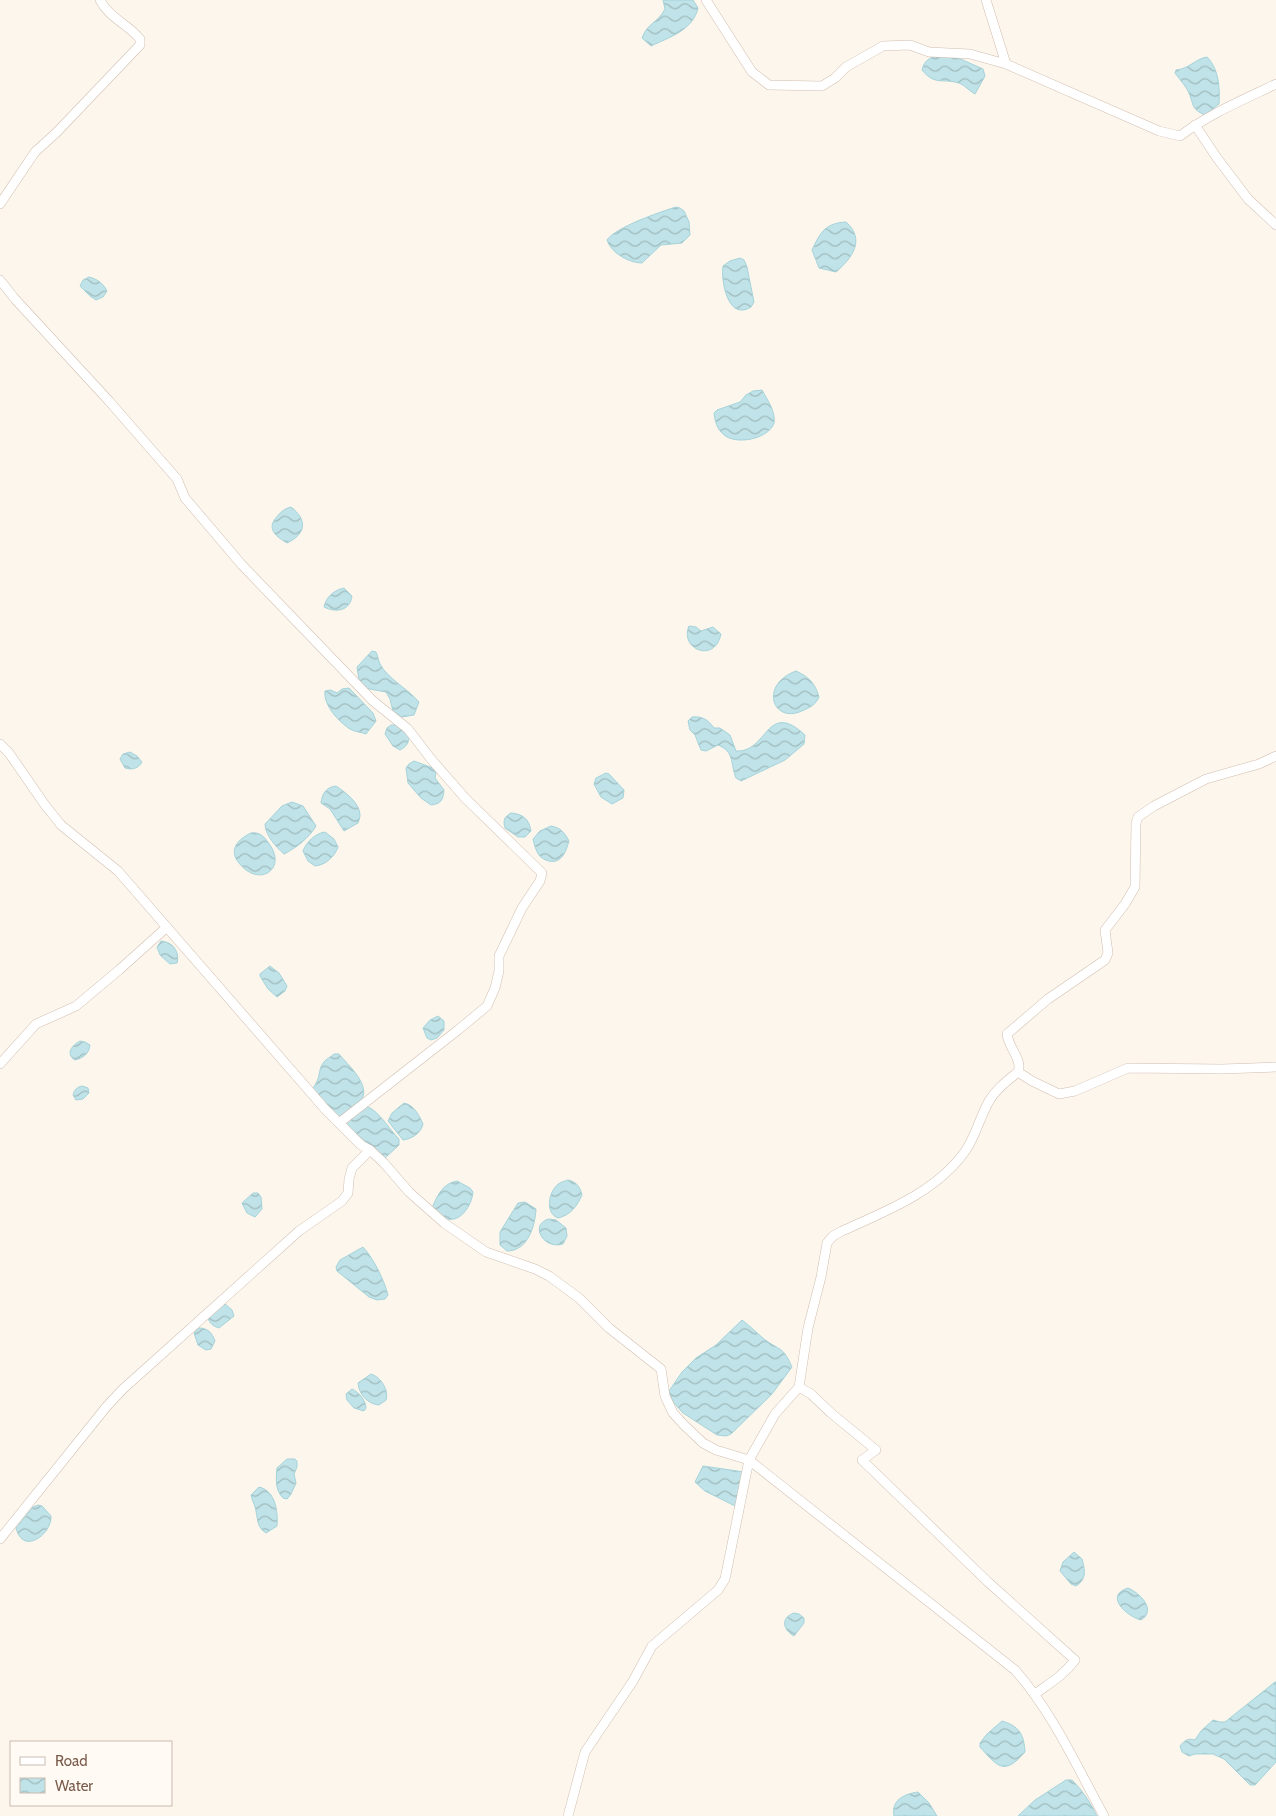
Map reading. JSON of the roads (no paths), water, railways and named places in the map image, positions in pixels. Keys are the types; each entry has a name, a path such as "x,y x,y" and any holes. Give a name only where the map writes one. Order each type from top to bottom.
{"street":[{"path":"0,204 35,152 56,133 140,45 140,39 134,32 111,16 100,0"},
{"path":"706,0 752,72 769,85 822,86 835,78 846,67 883,46 910,45 929,52 970,54 1006,64 1158,131 1180,136 1195,125 1276,84"},
{"path":"986,0 1006,64"},
{"path":"1195,125 1248,199 1276,225"},
{"path":"0,280 177,479 186,498 242,565 373,701 408,729 465,798 542,873 540,881 522,908 499,956 496,988 487,1006 339,1123"},
{"path":"0,744 9,753 61,825 118,871 339,1123 361,1145 370,1150 423,1205 486,1252 535,1269 549,1276 579,1298 609,1328 661,1369 665,1396 674,1413 703,1443 716,1450 749,1460 1015,1670 1035,1694 1104,1816"},
{"path":"568,1816 585,1752 633,1681 652,1646 718,1590 725,1579 749,1460 775,1414 799,1387 808,1328 827,1243 833,1236 842,1231 907,1201 946,1173 966,1151 989,1101 999,1088 1018,1072 1019,1062 1008,1040 1008,1034 1048,999 1105,960 1108,953 1105,930 1126,904 1135,887 1136,823 1138,817 1154,806 1206,779 1259,764 1276,756"},
{"path":"0,1064 36,1024 76,1006 167,927"},
{"path":"1018,1072 1059,1094 1075,1091 1128,1068 1222,1069 1276,1067"},
{"path":"0,1539 107,1406 123,1389 299,1230 342,1200 348,1192 352,1168 370,1150"},
{"path":"799,1387 811,1394 876,1450 862,1460 988,1582 1075,1660 1067,1670 1035,1694"}],"water":[{"path":"663,0 693,0 698,8 691,22 680,32 651,46 642,38 647,29 659,18 665,9"},
{"path":"937,55 956,57 983,69 985,76 975,94 959,83 935,80 922,70 924,64 929,59"},
{"path":"1207,57 1216,73 1219,85 1219,104 1205,115 1195,109 1188,90 1175,73 1176,70 1185,68"},
{"path":"676,207 684,211 689,222 690,235 682,243 661,245 642,263 637,263 621,256 609,245 607,240 619,230 639,220"},
{"path":"846,222 855,235 856,242 851,255 836,272 819,268 812,250 818,239 828,227 833,224"},
{"path":"740,258 744,260 747,267 754,302 751,307 743,310 732,306 726,293 723,278 723,266 730,261"},
{"path":"89,277 100,282 105,288 107,291 103,297 96,300 80,286 83,280"},
{"path":"762,390 774,414 774,423 771,429 759,437 751,439 735,440 728,438 719,430 714,413 717,410 740,402 753,391"},
{"path":"291,507 300,517 302,526 298,535 287,543 274,533 272,527 280,513"},
{"path":"344,588 352,596 351,601 345,608 333,610 324,607 331,594"},
{"path":"689,626 696,627 701,631 713,627 721,634 712,649 706,651 699,650 693,647 689,641 687,634"},
{"path":"372,651 376,652 383,669 419,702 414,715 402,717 393,711 386,692 364,688 359,680 357,667"},
{"path":"796,671 811,681 819,697 807,709 793,713 784,713 774,702 774,694 777,685 784,677"},
{"path":"349,688 373,713 376,721 366,734 346,726 333,713 327,702 325,691 331,690 337,693 342,689"},
{"path":"692,717 705,719 714,728 720,728 730,735 736,751 747,749 755,744 774,725 782,723 792,725 805,735 804,744 785,760 741,781 736,778 730,755 727,751 718,745 706,751 701,750 695,735 690,730 688,721"},
{"path":"391,725 398,725 409,736 407,744 400,750 393,746 385,734 387,728"},
{"path":"130,752 142,762 139,766 130,769 125,768 120,759 123,754"},
{"path":"414,761 433,768 436,773 435,778 444,790 442,799 437,804 431,805 421,798 408,783 406,768"},
{"path":"606,773 624,790 623,798 612,804 601,797 594,784 596,778"},
{"path":"336,786 344,791 358,806 360,816 358,823 344,831 330,809 321,803 325,792"},
{"path":"292,802 303,806 316,826 302,842 284,854 274,844 265,828 265,824 282,806"},
{"path":"511,813 522,816 529,823 531,831 525,837 518,837 505,828 505,819"},
{"path":"551,826 562,831 569,841 563,856 557,861 549,861 542,858 536,849 533,839 540,831"},
{"path":"325,832 334,839 338,847 330,860 315,866 308,861 303,851 306,844 318,834"},
{"path":"251,833 262,836 273,851 274,867 263,875 247,871 234,854 236,845 242,838"},
{"path":"161,941 169,943 175,948 178,959 177,963 170,964 160,955 157,947"},
{"path":"270,966 279,973 287,986 285,991 277,997 268,989 260,976"},
{"path":"438,1016 444,1021 444,1030 437,1038 431,1040 427,1038 423,1028 430,1020"},
{"path":"80,1041 90,1045 85,1055 75,1060 70,1055 70,1052 74,1045"},
{"path":"334,1054 339,1054 357,1075 361,1081 364,1093 362,1099 338,1118 312,1089 317,1081 322,1065"},
{"path":"82,1086 88,1088 89,1093 83,1099 76,1100 73,1095 74,1092"},
{"path":"404,1103 413,1108 423,1124 416,1135 403,1140 388,1121 392,1113"},
{"path":"365,1106 379,1115 399,1139 399,1145 385,1158 346,1125 346,1122"},
{"path":"568,1180 578,1185 582,1195 573,1210 567,1215 558,1218 551,1211 551,1195 556,1186"},
{"path":"457,1181 470,1188 473,1192 470,1203 468,1208 455,1219 444,1218 432,1208 444,1187"},
{"path":"253,1193 258,1193 261,1197 262,1209 255,1217 247,1213 242,1203"},
{"path":"525,1202 536,1209 532,1230 520,1247 507,1251 500,1245 500,1232 518,1203"},
{"path":"549,1219 556,1220 566,1228 567,1236 563,1244 556,1245 550,1243 541,1236 540,1226"},
{"path":"363,1247 371,1257 381,1276 388,1295 385,1299 377,1300 369,1297 337,1271 336,1267 340,1260"},
{"path":"224,1303 232,1310 234,1316 219,1328 212,1324 208,1318"},
{"path":"742,1320 764,1339 781,1350 792,1367 772,1394 731,1434 726,1436 717,1435 683,1413 673,1402 669,1391 682,1372 696,1358 716,1345"},
{"path":"199,1328 207,1330 215,1341 211,1349 206,1350 198,1345 194,1333"},
{"path":"371,1374 381,1381 385,1388 386,1400 379,1405 367,1400 362,1395 359,1387 358,1383"},
{"path":"352,1389 357,1392 366,1405 364,1411 354,1408 347,1400 346,1394"},
{"path":"287,1459 295,1459 297,1467 294,1474 296,1483 287,1499 280,1495 276,1480 277,1468"},
{"path":"703,1466 744,1472 735,1506 705,1491 695,1482"},
{"path":"259,1487 265,1489 272,1497 277,1515 277,1526 266,1533 260,1528 251,1495"},
{"path":"42,1506 51,1516 50,1523 42,1535 30,1541 25,1540 20,1536 16,1528 33,1507"},
{"path":"1074,1552 1082,1559 1084,1571 1084,1577 1076,1586 1071,1584 1060,1571 1063,1562"},
{"path":"1128,1588 1133,1590 1145,1602 1147,1607 1146,1616 1141,1620 1130,1615 1120,1606 1118,1596"},
{"path":"794,1613 804,1618 804,1623 794,1636 787,1631 785,1621"},
{"path":"1275,1682 1276,1762 1255,1785 1250,1785 1224,1759 1213,1754 1189,1756 1182,1752 1180,1746 1185,1741 1188,1739 1195,1740 1201,1731 1213,1720 1225,1722"},
{"path":"1002,1721 1013,1725 1020,1732 1025,1752 1012,1764 1006,1766 997,1764 980,1747 980,1743 987,1734"},
{"path":"1066,1780 1072,1780 1080,1788 1097,1816 1018,1816 1035,1800"},
{"path":"918,1792 929,1803 937,1816 894,1816 895,1806 903,1796"}]}
